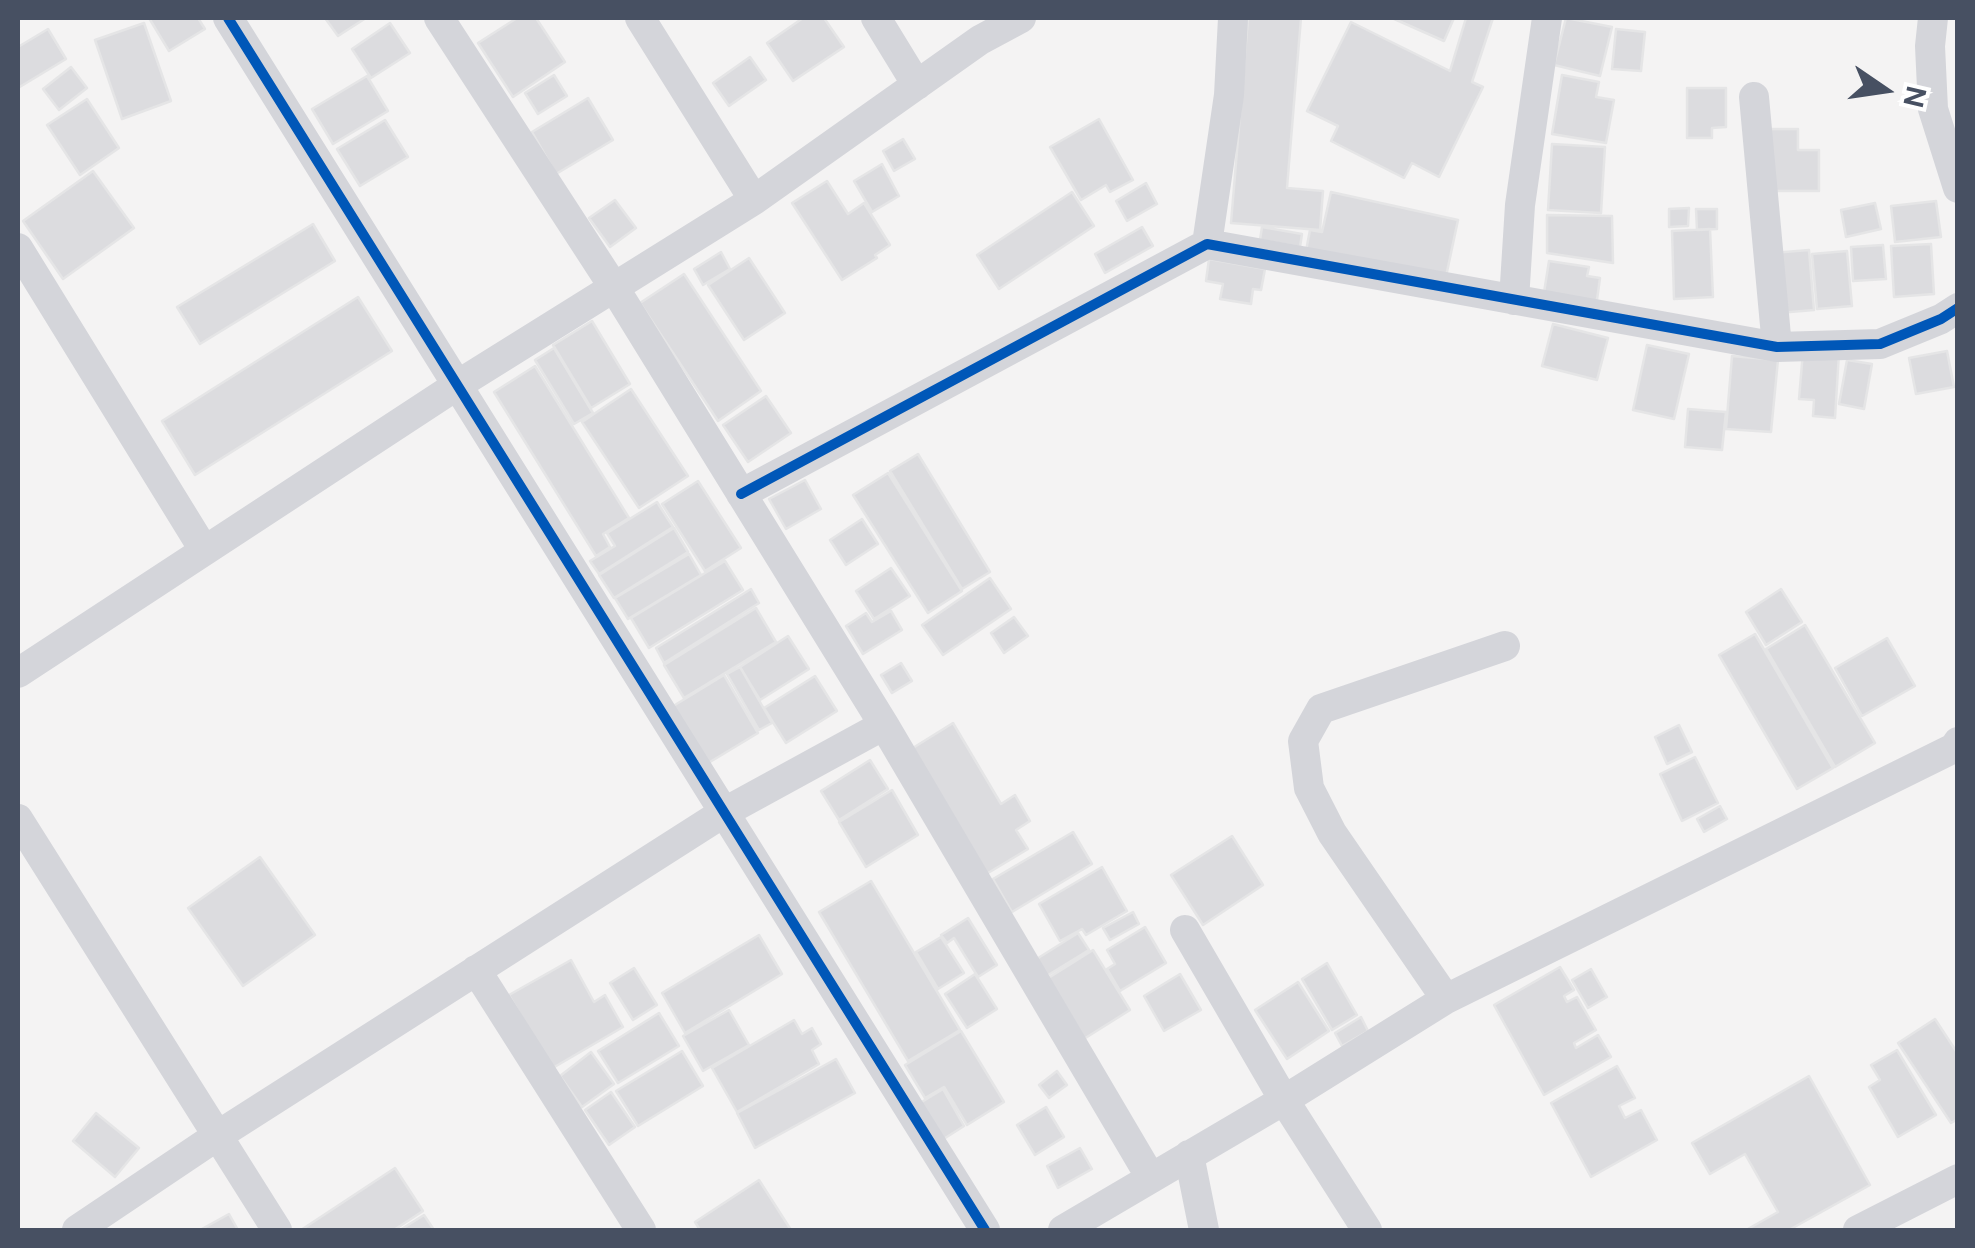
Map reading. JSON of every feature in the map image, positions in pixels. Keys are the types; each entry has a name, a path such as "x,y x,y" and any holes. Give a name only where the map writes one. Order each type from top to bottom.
{"street":[{"path":"228,18 985,1230"},
{"path":"439,18 615,288 884,724 1152,1178"},
{"path":"640,18 754,200"},
{"path":"876,18 917,85"},
{"path":"18,673 459,384 754,200 980,40 1021,18"},
{"path":"1207,244 1230,95 1233,18"},
{"path":"1514,300 1520,206 1548,18"},
{"path":"1933,18 1932,109 1958,188"},
{"path":"1754,97 1777,347"},
{"path":"742,494 1207,244 1777,347 1880,344 1958,308"},
{"path":"18,248 204,550"},
{"path":"1446,998 1332,833 1309,788 1303,741 1321,709 1504,646"},
{"path":"77,1230 723,812 884,724"},
{"path":"1062,1230 1284,1100 1446,998 1954,748 1958,742"},
{"path":"18,819 277,1230"},
{"path":"1185,930 1284,1100 1368,1230"},
{"path":"476,970 641,1230"},
{"path":"1188,1156 1204,1230"},
{"path":"1858,1230 1958,1179"}],"building":[{"path":"149,18 198,18 205,29 169,51"},
{"path":"325,18 366,18 338,36"},
{"path":"517,18 536,18 565,62 513,97 478,43"},
{"path":"803,18 824,18 844,47 793,81 767,43"},
{"path":"1248,18 1301,18 1287,188 1323,191 1320,230 1231,223"},
{"path":"1392,18 1454,18 1444,41"},
{"path":"1466,18 1493,18 1472,82 1483,87 1439,177 1412,163 1404,178 1331,141 1338,126 1307,111 1351,22 1450,71"},
{"path":"1566,18 1612,27 1600,76 1554,65"},
{"path":"144,23 171,101 122,119 95,40"},
{"path":"390,23 410,53 371,78 352,49"},
{"path":"48,29 66,59 18,88 18,47"},
{"path":"1616,29 1645,32 1641,71 1612,69"},
{"path":"750,57 766,80 729,106 713,83"},
{"path":"71,67 87,88 59,110 43,89"},
{"path":"554,75 567,96 538,114 525,93"},
{"path":"1562,75 1599,82 1596,97 1614,100 1606,143 1552,134"},
{"path":"367,76 388,111 333,144 312,109"},
{"path":"1687,88 1726,88 1726,127 1712,128 1712,138 1687,138"},
{"path":"588,98 613,140 556,174 532,132"},
{"path":"87,99 119,148 80,175 47,125"},
{"path":"1099,119 1133,180 1110,192 1106,185 1081,200 1050,147"},
{"path":"385,120 408,157 360,186 337,149"},
{"path":"1768,129 1798,129 1798,150 1819,150 1819,191 1768,191"},
{"path":"903,139 915,159 894,171 883,151"},
{"path":"1552,144 1605,147 1601,213 1548,210"},
{"path":"882,164 899,196 872,212 854,181"},
{"path":"93,171 134,228 63,279 23,221"},
{"path":"827,181 848,214 864,203 890,245 842,280 792,203"},
{"path":"1146,183 1157,204 1127,221 1116,201"},
{"path":"1072,192 1094,226 999,289 977,255"},
{"path":"1331,192 1458,220 1444,286 1305,256 1310,230 1322,232"},
{"path":"615,200 636,228 610,247 589,218"},
{"path":"1936,201 1941,237 1895,242 1891,206"},
{"path":"1875,203 1881,229 1846,237 1841,210"},
{"path":"1689,208 1688,226 1669,227 1669,209"},
{"path":"1696,209 1717,209 1717,229 1697,230"},
{"path":"1547,215 1612,216 1613,263 1547,253"},
{"path":"313,224 335,261 200,344 177,307"},
{"path":"1142,227 1153,246 1105,273 1095,254"},
{"path":"1262,227 1302,234 1300,247 1260,240"},
{"path":"1710,229 1713,297 1674,299 1672,231"},
{"path":"1931,244 1934,294 1894,297 1891,246"},
{"path":"1883,245 1886,279 1853,281 1851,247"},
{"path":"1809,250 1814,310 1778,313 1773,253"},
{"path":"1847,251 1852,306 1817,309 1812,254"},
{"path":"721,252 730,269 703,285 694,269"},
{"path":"749,258 785,313 744,340 708,285"},
{"path":"1209,259 1265,269 1261,290 1253,289 1251,304 1220,299 1223,284 1206,281"},
{"path":"1549,261 1589,267 1587,276 1600,278 1596,307 1543,299"},
{"path":"684,274 761,391 718,421 640,303"},
{"path":"358,297 392,351 195,475 162,421"},
{"path":"592,321 630,384 591,408 553,345"},
{"path":"1553,324 1608,338 1597,380 1542,366"},
{"path":"1647,345 1689,354 1674,419 1633,410"},
{"path":"554,348 593,413 574,424 535,360"},
{"path":"1803,351 1839,353 1835,418 1813,416 1814,400 1799,399"},
{"path":"1947,351 1954,387 1916,394 1909,358"},
{"path":"1732,356 1778,360 1771,432 1726,429"},
{"path":"1847,360 1872,364 1864,409 1839,404"},
{"path":"535,366 629,518 603,534 610,547 596,556 494,392"},
{"path":"631,389 688,476 639,508 582,422"},
{"path":"766,396 791,433 748,462 723,425"},
{"path":"1688,409 1726,412 1722,450 1685,447"},
{"path":"918,454 990,572 962,589 890,471"},
{"path":"888,473 962,591 928,613 853,495"},
{"path":"805,480 821,509 786,529 769,499"},
{"path":"698,481 741,548 705,571 662,504"},
{"path":"657,502 673,527 599,574 590,561 615,546 607,533"},
{"path":"862,519 878,544 846,565 830,540"},
{"path":"674,528 688,552 614,598 599,575"},
{"path":"689,554 701,575 628,619 615,598"},
{"path":"725,561 743,590 649,648 631,618"},
{"path":"891,568 910,596 874,619 856,591"},
{"path":"990,578 1011,609 943,655 922,625"},
{"path":"751,589 759,603 664,663 656,648"},
{"path":"1781,589 1802,622 1766,645 1746,612"},
{"path":"756,608 776,642 684,698 664,665"},
{"path":"891,611 902,630 863,654 846,626 866,613 872,622"},
{"path":"1014,617 1028,636 1004,653 991,633"},
{"path":"1805,625 1875,743 1835,767 1766,649"},
{"path":"1755,634 1833,768 1797,789 1719,655"},
{"path":"788,636 809,669 760,700 740,667"},
{"path":"1887,638 1915,686 1862,716 1835,668"},
{"path":"901,663 912,681 892,693 881,675"},
{"path":"740,667 772,723 759,730 727,674"},
{"path":"724,675 758,733 705,765 670,708"},
{"path":"815,676 837,711 786,743 764,708"},
{"path":"953,723 1001,804 1015,795 1030,821 1016,830 1028,849 983,876 908,751"},
{"path":"1679,725 1692,752 1667,764 1655,737"},
{"path":"1695,757 1718,803 1682,821 1660,774"},
{"path":"870,760 888,789 839,820 821,791"},
{"path":"892,790 918,835 866,867 839,822"},
{"path":"1720,806 1727,819 1704,832 1697,819"},
{"path":"1073,832 1092,864 1012,912 993,879"},
{"path":"1232,836 1263,885 1203,925 1171,875"},
{"path":"260,857 315,935 243,986 188,908"},
{"path":"1102,867 1127,911 1086,935 1082,929 1060,941 1039,904"},
{"path":"871,881 960,1030 908,1061 819,912"},
{"path":"1133,912 1139,924 1110,940 1103,928"},
{"path":"968,918 997,965 978,977 954,938 947,943 941,935"},
{"path":"1145,927 1166,963 1120,991 1107,969 1115,964 1107,950"},
{"path":"1078,933 1089,950 1045,977 1035,960"},
{"path":"759,935 782,974 685,1033 662,993"},
{"path":"941,937 964,973 938,989 916,952"},
{"path":"1093,950 1130,1010 1079,1042 1042,982"},
{"path":"571,960 594,1002 605,995 623,1027 551,1069 509,995"},
{"path":"1327,963 1357,1015 1332,1030 1302,979"},
{"path":"1560,967 1574,990 1564,996 1567,1002 1577,997 1596,1030 1574,1043 1576,1048 1598,1035 1611,1057 1544,1095 1494,1005"},
{"path":"634,968 657,1005 633,1020 610,983"},
{"path":"1591,969 1607,997 1588,1008 1572,980"},
{"path":"975,974 997,1009 967,1028 945,994"},
{"path":"1180,974 1201,1010 1164,1031 1144,996"},
{"path":"1298,982 1329,1031 1287,1059 1255,1010"},
{"path":"729,1010 749,1045 703,1071 683,1036"},
{"path":"659,1013 679,1046 618,1083 598,1051"},
{"path":"1361,1017 1368,1031 1342,1046 1335,1033"},
{"path":"1935,1019 1958,1054 1958,1119 1951,1123 1898,1043"},
{"path":"794,1020 802,1034 812,1028 821,1044 812,1050 819,1064 737,1112 712,1068"},
{"path":"961,1031 1004,1102 967,1125 944,1087 925,1098 905,1065"},
{"path":"1897,1050 1936,1115 1898,1137 1869,1087 1880,1080 1871,1065"},
{"path":"682,1051 703,1086 638,1126 616,1091"},
{"path":"591,1052 614,1084 582,1107 560,1076"},
{"path":"836,1059 855,1093 755,1148 737,1113"},
{"path":"1617,1066 1635,1098 1619,1106 1625,1118 1641,1110 1657,1140 1591,1177 1551,1103"},
{"path":"1057,1071 1067,1085 1049,1098 1039,1085"},
{"path":"1809,1076 1870,1185 1789,1230 1746,1230 1778,1212 1745,1154 1710,1174 1692,1143"},
{"path":"943,1089 964,1126 942,1140 920,1103"},
{"path":"611,1092 635,1127 609,1145 585,1110"},
{"path":"1046,1107 1064,1137 1035,1155 1017,1125"},
{"path":"96,1113 139,1148 115,1177 73,1141"},
{"path":"1080,1148 1092,1169 1058,1188 1047,1166"},
{"path":"395,1168 423,1211 394,1230 301,1230"},
{"path":"759,1180 791,1230 700,1230 695,1222"},
{"path":"229,1214 238,1230 200,1230"},
{"path":"424,1215 434,1230 400,1230"}],"cycle path":[{"path":"228,18 985,1230"},
{"path":"741,494 1207,244 1777,347 1880,344 1958,308"}]}
